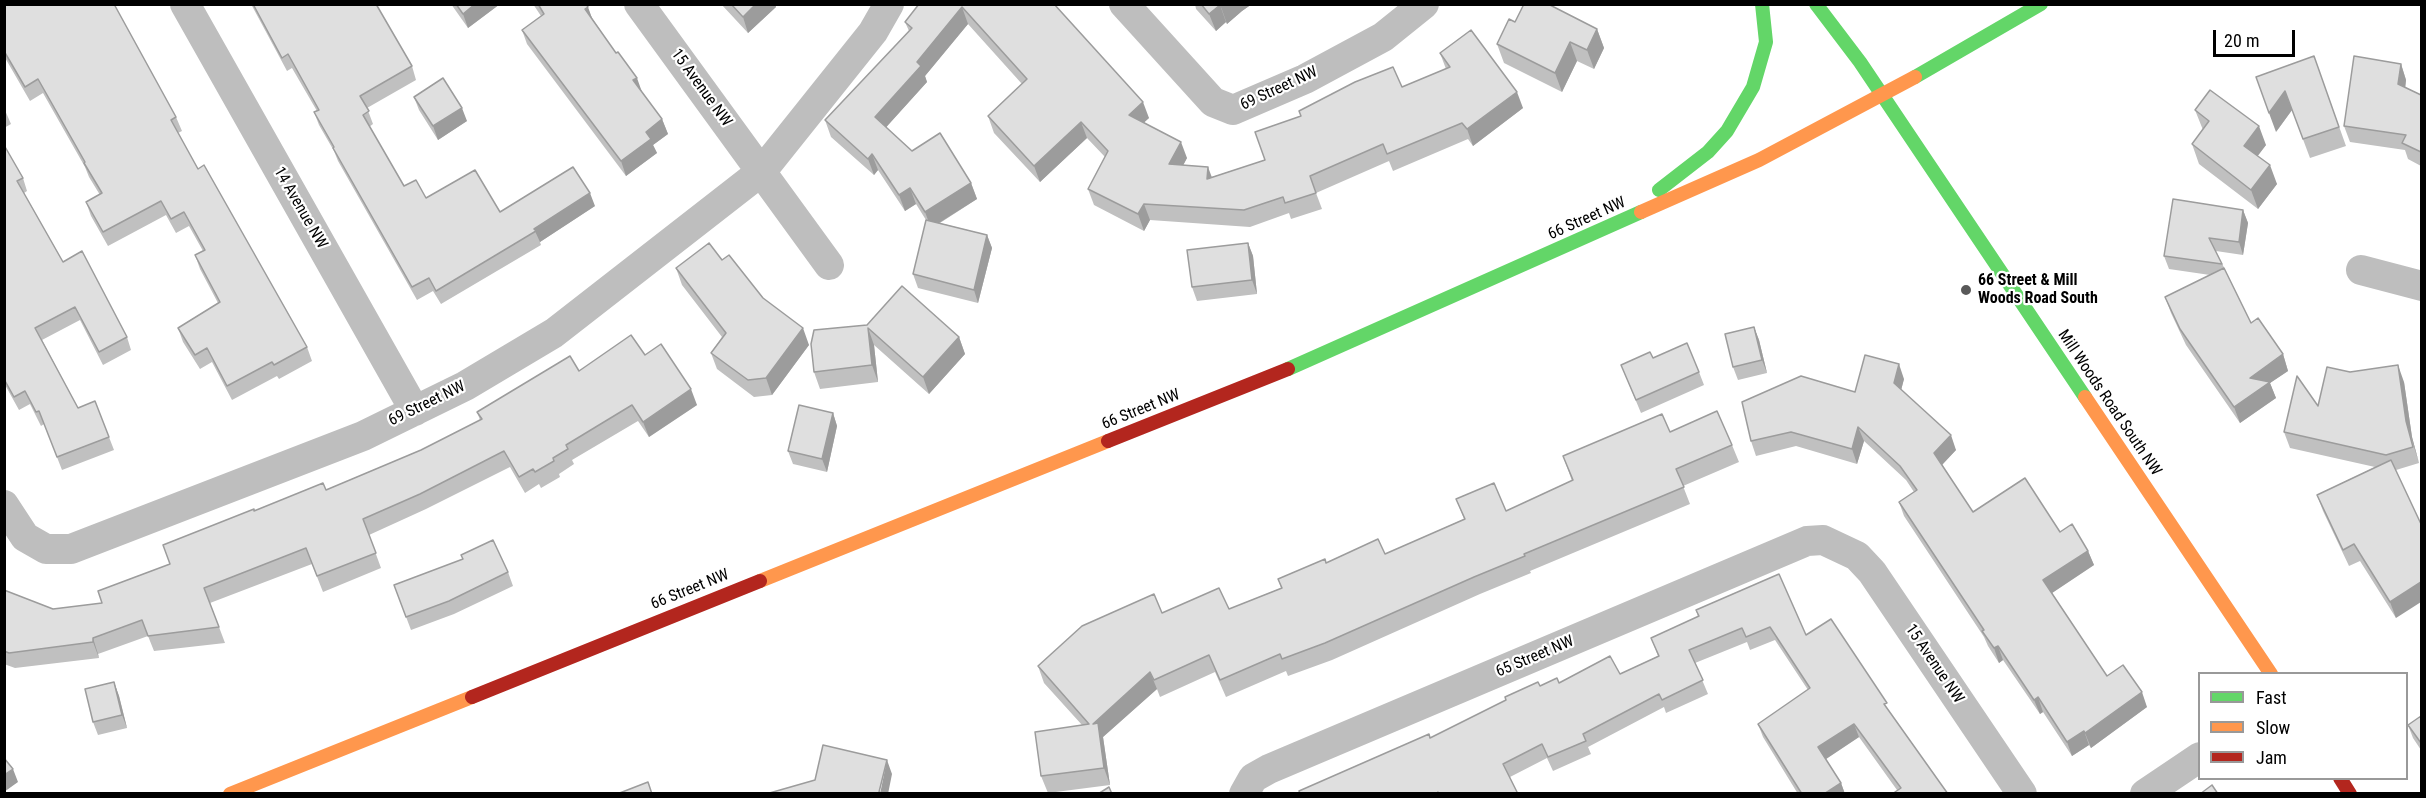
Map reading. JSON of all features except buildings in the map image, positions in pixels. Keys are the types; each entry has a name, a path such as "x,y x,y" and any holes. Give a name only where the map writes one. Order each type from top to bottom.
{"main road":[{"path":"1579,240 1670,182 1708,152 1727,131 1753,87 1761,64 1766,42 1762,4"},
{"name":"Mill Woods Road South NW","path":"1816,4 1881,94 2270,672"},
{"name":"66 Street NW","path":"230,794 1286,370 1759,160 2041,4"},
{"path":"2341,780 2350,794"}],"street":[{"name":"14 Avenue NW","path":"184,4 415,411"},
{"name":"15 Avenue NW","path":"639,4 762,171"},
{"name":"69 Street NW","path":"4,505 26,537 46,549 71,549 363,436 465,386 554,333 762,171 873,32 889,4"},
{"name":"69 Street NW","path":"1124,4 1212,102 1233,110 1305,79 1383,37 1424,4"},
{"path":"762,171 829,265"},
{"path":"2361,270 2421,286"},
{"name":"65 Street NW","path":"1244,794 1254,778 1269,769 1807,541 1823,540 1836,546"},
{"name":"15 Avenue NW","path":"1836,546 1857,556 1872,572 2022,794"},
{"path":"2145,794 2198,758"}],"traffic: fast":[{"path":"1659,190 1708,152 1727,131 1753,87 1766,42 1762,4"},
{"path":"1816,4 1860,62 2085,397"},
{"path":"1915,77 2041,4"},
{"path":"1288,369 1641,212"}],"traffic: slow":[{"path":"1641,212 1759,160 1915,77"},
{"path":"2085,397 2270,672"},
{"path":"760,581 1108,441"},
{"path":"230,794 472,697"}],"traffic: jam":[{"path":"1108,441 1288,369"},
{"path":"472,697 760,581"},
{"path":"2341,780 2350,794"}],"place":[{"name":"66 Street & Mill Woods Road South","path":"1966,290"}]}
